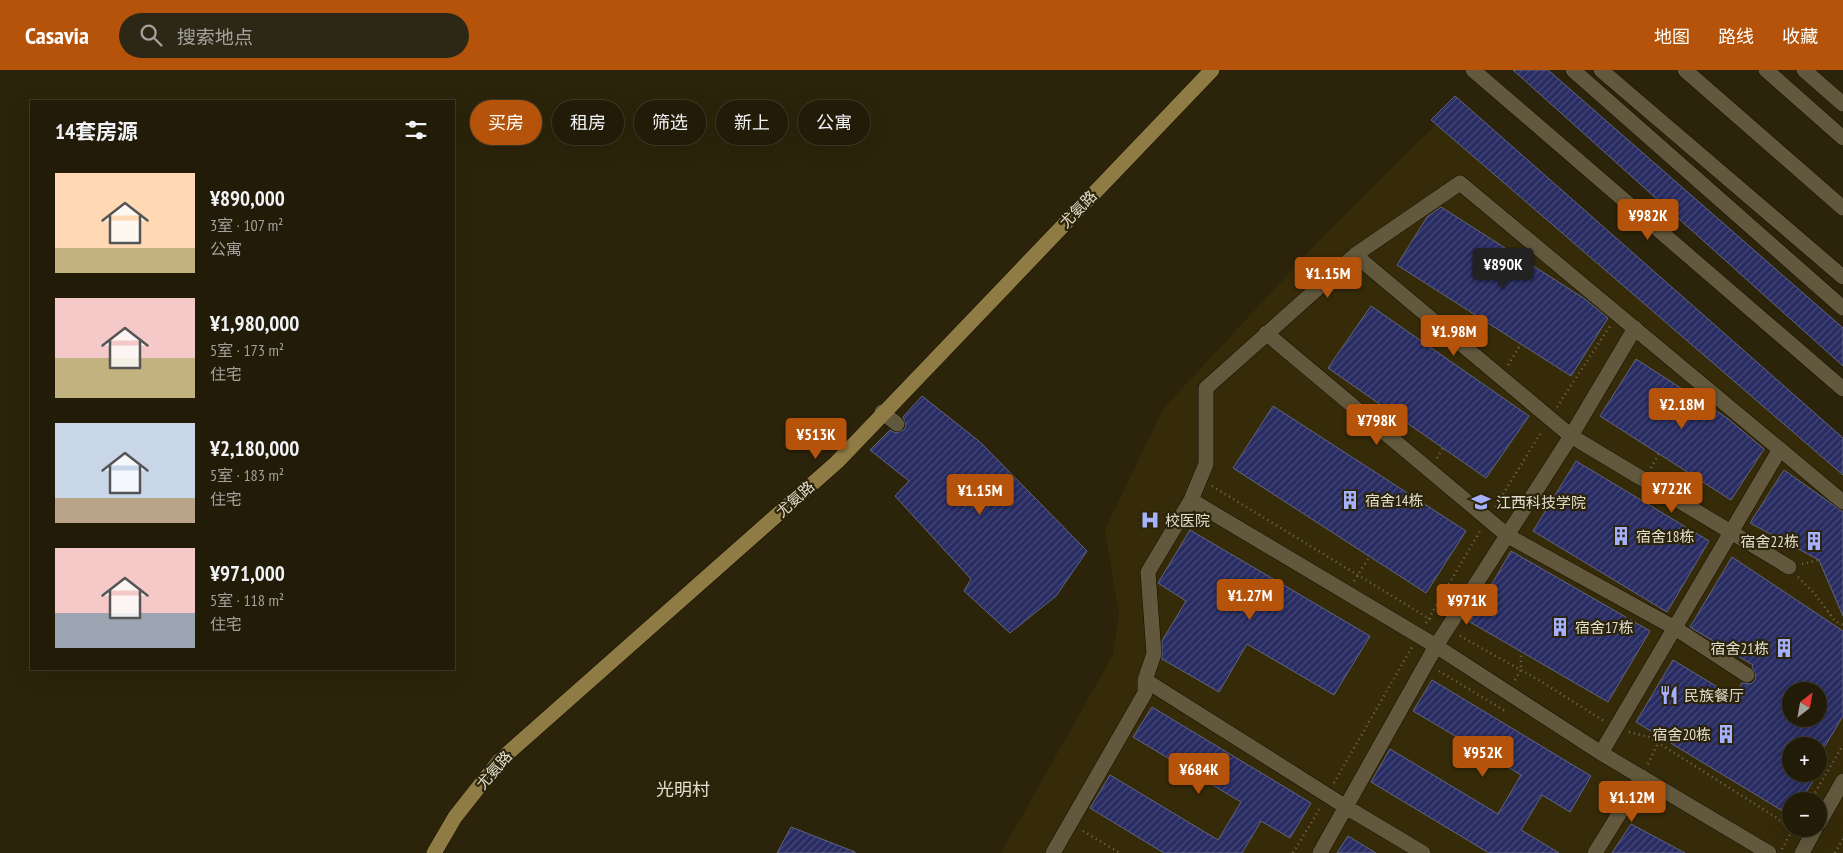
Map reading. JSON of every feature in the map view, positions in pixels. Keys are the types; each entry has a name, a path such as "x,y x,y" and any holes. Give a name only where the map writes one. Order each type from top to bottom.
{"main road":[{"name":"尤氨路","path":"434,853 456,816 500,760 837,462 882,412 1212,70"}],"street":[{"path":"1473,70 1843,389"},
{"path":"1573,70 1843,308"},
{"path":"1602,70 1843,277"},
{"path":"1685,70 1843,208"},
{"path":"1766,70 1843,138"},
{"path":"1804,70 1843,104"},
{"path":"1053,853 1145,693 1145,680 1154,654 1148,572 1191,500 1206,464 1206,388 1355,255 1460,183 1843,502"},
{"path":"1355,255 1571,436 1789,567"},
{"path":"1320,853 1436,646 1571,436 1635,328"},
{"path":"1266,333 1508,536 1675,628 1747,675"},
{"path":"882,412 897,424"},
{"path":"1601,753 1780,450"},
{"path":"1191,500 1436,646 1601,753 1769,853"},
{"path":"1145,680 1327,796 1422,853"},
{"path":"1595,853 1642,777"},
{"path":"1827,809 1843,781"},
{"path":"1804,848 1811,837"}],"path":[{"path":"1429,618 1487,519 1618,314"},
{"path":"1502,378 1521,344"},
{"path":"1200,479 1358,576 1521,670 1616,729 1649,737 1782,822"},
{"path":"1347,593 1370,556"},
{"path":"1789,567 1815,594 1835,621 1843,625"},
{"path":"1293,853 1418,636"},
{"path":"1508,693 1521,670 1521,652"},
{"path":"1642,777 1658,743"},
{"path":"1815,792 1843,745"},
{"path":"1070,823 1120,853"},
{"path":"1781,853 1789,837"},
{"path":"1797,837 1804,848"},
{"path":"1835,853 1843,839"}],"shaded area":[{"name":"江西科技学院","path":"1436,125 1843,475 1843,853 1001,853 1113,655 1119,615 1105,529 1164,408 1331,228"}],"building":[{"path":"1513,70 1548,70 1843,328 1843,366"},
{"path":"1455,96 1843,438 1843,475 1431,120"},
{"path":"1441,207 1585,299 1608,318 1571,376 1397,265 1427,217"},
{"path":"1371,306 1529,416 1486,478 1328,368"},
{"path":"1636,359 1727,418 1764,449 1731,500 1600,416"},
{"path":"922,396 980,442 1087,551 1056,596 1010,633 964,591 971,579 895,496 909,481 870,450 890,430 896,433 904,430 906,425 903,417"},
{"name":"宿舍14栋","path":"1273,406 1466,531 1426,593 1233,468"},
{"name":"宿舍18栋","path":"1576,461 1709,541 1667,612 1533,531"},
{"name":"宿舍22栋","path":"1784,470 1843,512 1843,616 1819,560 1750,523"},
{"path":"1190,530 1370,636 1334,695 1247,644 1219,692 1162,659 1162,641 1186,601 1158,583"},
{"name":"宿舍17栋","path":"1511,551 1650,631 1608,702 1470,622"},
{"path":"1732,557 1843,631 1843,716 1827,743 1827,737 1782,737 1782,782 1812,782 1806,792 1782,792 1782,811 1636,722 1673,660 1734,697 1742,683 1751,684 1755,680 1756,675 1752,667 1753,665 1690,627"},
{"path":"1432,680 1591,776 1570,812 1542,795 1521,830 1559,853 1489,853 1371,782 1390,749 1498,814 1521,775 1413,711"},
{"path":"1152,707 1311,803 1290,838 1261,821 1242,853 1164,853 1090,808 1110,775 1218,840 1241,802 1133,737"},
{"path":"1631,824 1685,853 1612,853"},
{"path":"791,827 855,852 855,853 777,853"},
{"path":"1348,836 1376,853 1337,853"}],"place":[{"name":"宿舍14栋","path":"1350,500"},
{"name":"江西科技学院","path":"1481,502"},
{"name":"校医院","path":"1150,520"},
{"name":"宿舍18栋","path":"1621,536"},
{"name":"宿舍22栋","path":"1814,541"},
{"name":"宿舍17栋","path":"1560,627"},
{"name":"宿舍21栋","path":"1784,648"},
{"name":"民族餐厅","path":"1669,695"},
{"name":"宿舍20栋","path":"1726,734"}],"district":[{"name":"光明村","path":"683,789"}]}
